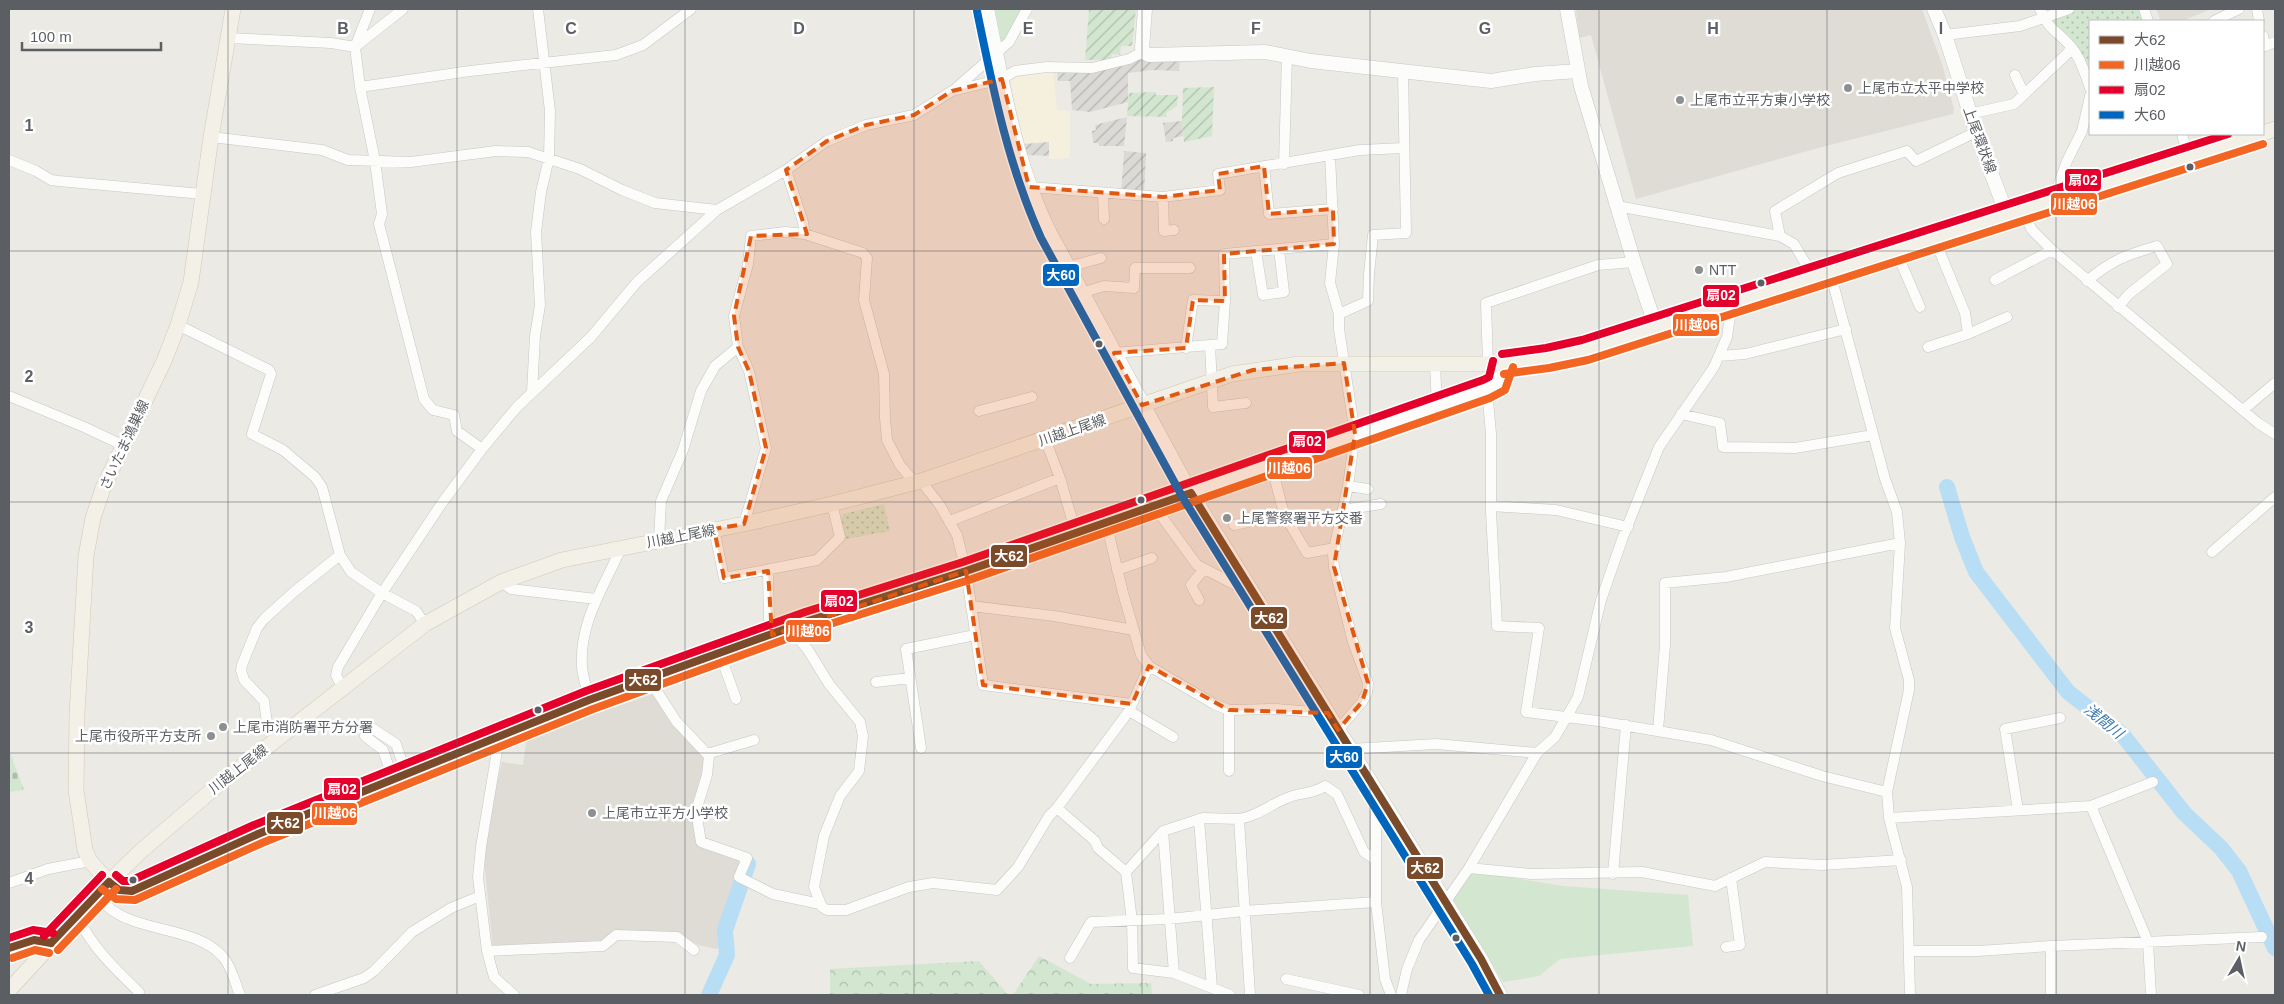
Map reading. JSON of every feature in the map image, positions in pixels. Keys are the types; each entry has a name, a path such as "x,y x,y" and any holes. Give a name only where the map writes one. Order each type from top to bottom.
{"main road":[{"name":"さいたま鴻巣線","path":"104,887 90,861 83,842 76,782 77,714 87,549 97,504 164,362 191,282 202,194 233,9"},
{"name":"川越上尾線","path":"9,990 50,943 104,887 178,818 424,624 501,582 562,560 744,524 832,504 917,481 1232,374 1276,366 1344,363 1496,365 1548,358 1585,350 1814,278 2188,156 2217,140 2250,135"}],"street":[{"path":"370,9 355,47 360,87 375,161 382,214 379,224 424,399 433,410 451,413 455,418 457,432 482,450"},
{"path":"228,38 331,43 355,47 404,9"},
{"path":"532,392 535,336 540,305 536,232 541,192 549,158 550,111 538,9"},
{"path":"360,87 463,72 599,58 634,50 691,9"},
{"path":"987,9 1020,159 1029,187 1036,206 1081,293 1192,493 1481,959 1500,995"},
{"path":"342,687 336,675 338,667 382,593 442,503 482,450 532,392 591,337 637,282 717,210 786,170 827,141 866,125 914,115 952,91 1009,42 1027,9"},
{"path":"1143,52 1145,9"},
{"path":"1567,9 1578,71 1634,262 1656,327"},
{"name":"上尾環状線","path":"1934,9 1945,35 1969,114 2007,215"},
{"path":"2040,9 2046,24 2072,48 2080,60 2089,85"},
{"path":"1945,35 2020,26 2069,9"},
{"path":"2216,20 2239,9"},
{"path":"2264,41 2265,46 2275,42"},
{"path":"1969,114 2014,104 2072,48"},
{"path":"952,91 1002,78 1015,71 1047,66 1092,68 1129,59 1143,52"},
{"path":"1143,52 1149,55 1265,52 1310,61 1491,81 1578,71"},
{"path":"1284,164 1287,56"},
{"path":"1339,314 1368,301 1373,235 1406,233 1404,72"},
{"path":"2015,75 2024,94"},
{"path":"2053,200 2066,161 2082,130 2089,100"},
{"path":"1780,236 1774,211 1838,173 1907,151 1916,161 1976,132"},
{"path":"2182,135 2188,156"},
{"path":"211,137 322,150 339,158 375,161 412,162 496,151 528,152 580,169 622,190 655,203 717,210"},
{"path":"1029,187 1163,197 1220,190 1218,174 1360,150 1404,148"},
{"path":"1330,155 1334,244 1330,283 1339,314 1344,363 1355,434 1348,486 1335,548 1334,566 1353,642 1368,683 1367,693 1362,702 1338,730"},
{"path":"9,160 36,171 51,180 202,194"},
{"path":"1264,166 1269,214 1333,209"},
{"path":"786,170 805,234"},
{"path":"1103,194 1104,220"},
{"path":"1163,197 1164,230 1174,230"},
{"path":"1617,206 1780,236 1794,244 1814,278"},
{"path":"2022,210 2032,230 2087,281 2243,410 2275,434"},
{"path":"744,524 766,448 749,371 738,347 734,316 748,264 751,236 785,232 805,234 863,253 868,258 864,300 884,374 885,418 888,440 900,465 917,481 950,521 956,535 966,571 983,685 1131,707 1174,737"},
{"path":"1934,238 1965,313 1968,334"},
{"path":"1114,353 1222,344 1225,301 1224,254 1334,244"},
{"path":"2087,281 2107,264 2124,256 2157,246 2167,264 2129,294 2118,307"},
{"path":"1256,251 1263,295 1284,292 1279,249"},
{"path":"1995,280 2052,250"},
{"path":"1896,251 1920,307"},
{"path":"1068,267 1101,258"},
{"path":"240,995 229,966 221,954 199,941 149,926 116,912 107,906 104,887 115,888 122,892 132,891 213,853 589,700 790,628 966,571 1487,389 1497,384 1496,365 1486,303 1598,265 1634,262"},
{"path":"1081,293 1104,286 1134,288 1135,268 1190,268"},
{"path":"1830,272 1885,480 1897,512 1900,543 1895,628 1909,680 1909,690 1887,792 1889,818 1907,888 1910,995"},
{"path":"1186,348 1193,300 1225,301"},
{"path":"1400,995 1406,969 1419,940 1469,868 1537,753 1555,737 1578,697 1601,600 1659,447 1714,366 1728,337 1732,303"},
{"path":"1928,347 1968,334 2007,317"},
{"path":"178,325 269,370 271,374 252,434 283,450 315,478 322,487 340,555 351,572 382,593 416,611 424,624"},
{"path":"1719,356 1745,354 1846,330"},
{"path":"1210,345 1213,407 1246,403"},
{"path":"659,540 662,500 683,450 701,391 715,366 738,347"},
{"path":"1435,364 1437,406"},
{"path":"2243,410 2275,383"},
{"path":"1487,389 1491,434 1491,506 1497,626 1539,628 1526,712 1626,725 1711,740 1822,776 1887,792"},
{"path":"9,396 124,444"},
{"path":"979,411 1032,397"},
{"path":"1681,414 1720,423 1722,446 1795,448 1873,435"},
{"path":"1045,439 1060,478 1076,533"},
{"path":"1271,464 1284,514 1307,552 1335,548"},
{"path":"950,521 1060,478"},
{"path":"1348,486 1368,489"},
{"path":"2212,552 2275,497"},
{"path":"714,529 724,578 768,571 817,560 840,537 832,504"},
{"path":"1343,510 1381,504"},
{"path":"1154,506 1197,565 1254,595"},
{"path":"1491,506 1556,510 1628,527"},
{"path":"1234,525 1284,514"},
{"path":"1106,522 1141,655 1150,666 1214,704 1229,710 1276,709 1328,713"},
{"path":"1658,730 1664,645 1665,582 1726,577 1900,543"},
{"path":"589,700 582,668 584,632 596,599 621,548"},
{"path":"279,737 267,723 264,701 244,680 241,670 242,665 257,628 264,619 340,555"},
{"path":"1118,570 1152,558"},
{"path":"1200,600 1191,585 1204,569"},
{"path":"768,571 769,621 772,635"},
{"path":"501,582 511,589 596,599"},
{"path":"971,606 1054,616 1134,630"},
{"path":"790,628 808,650 829,684 860,722 863,736 860,771 840,796 824,836 814,887 820,904"},
{"path":"921,748 906,649 975,636"},
{"path":"720,654 736,698"},
{"path":"649,679 676,721 709,756 707,775 696,811 700,842 747,858 739,877 773,894 820,904 827,910 846,910 900,890 933,883 997,890 1018,867 1048,816 1057,808 1131,707 1150,666"},
{"path":"876,682 910,678"},
{"path":"1229,710 1230,771"},
{"path":"2018,810 2006,729 2060,718"},
{"path":"1613,874 1626,725"},
{"path":"369,726 396,744 399,776 382,750 364,736 369,726"},
{"path":"497,737 497,751 479,864 480,896 487,951 494,977 514,995"},
{"path":"707,754 754,740"},
{"path":"1350,749 1436,744 1537,753"},
{"path":"1889,818 2091,806 2153,782"},
{"path":"1126,872 1163,831 1200,819 1253,817 1296,795 1316,792 1325,786 1337,794 1364,852 1376,860"},
{"path":"1376,792 1376,902 1384,979 1391,995"},
{"path":"2091,806 2148,942 2151,995"},
{"path":"1057,808 1095,840 1098,848 1126,872 1132,922 1133,968 1174,973 1230,995"},
{"path":"1239,818 1250,995"},
{"path":"1200,819 1212,988"},
{"path":"1163,831 1168,919 1174,973"},
{"path":"1469,868 1531,874 1642,872 1715,886 1765,862 1822,866 1901,860"},
{"path":"9,883 48,869 90,861"},
{"path":"1726,948 1740,945 1731,878"},
{"path":"315,995 364,978 374,971 412,932 451,908 480,896"},
{"path":"1070,958 1091,922 1132,922 1244,911 1376,902"},
{"path":"77,916 87,936 102,957 140,992 138,995"},
{"path":"487,951 603,946 616,935 677,937 694,950"},
{"path":"1909,951 1978,951 2262,937"},
{"path":"9,948 34,940 50,943"},
{"path":"2051,946 2051,995"},
{"path":"1286,979 1359,995"}],"highlighted area":[{"path":"1002,79 1029,187 1163,197 1220,190 1218,174 1264,166 1269,214 1333,209 1334,244 1224,254 1225,301 1193,300 1186,348 1114,353 1142,405 1253,370 1344,363 1355,434 1334,567 1368,683 1362,702 1338,730 1328,713 1229,710 1149,666 1132,704 983,685 966,571 772,635 768,571 724,578 714,529 744,524 766,448 749,371 738,347 734,316 751,236 807,234 786,170 827,141 866,125 914,115 952,91"}],"shaded area":[{"path":"1576,9 1922,9 1943,67 1954,109 1953,114 1822,147 1636,199 1591,35 1579,38"},
{"path":"2156,9 2211,9 2184,20 2161,20"},
{"path":"1180,58 1179,71 1152,70 1128,73 1128,102 1090,112 1072,110 1070,81 1058,81 1057,71 1069,73 1070,70 1134,60"},
{"path":"1053,70 1057,110 1070,111 1070,158 1049,159 1049,142 1023,144 1010,78"},
{"path":"1127,117 1124,146 1099,146 1098,143 1093,143 1092,131 1096,130 1095,125"},
{"path":"1182,121 1183,136 1166,142 1163,123"},
{"path":"1049,142 1049,156 1027,155 1023,144"},
{"path":"1124,151 1146,153 1144,194 1121,193"},
{"name":"上尾市立平方小学校","path":"646,686 651,687 705,759 698,844 741,862 720,929 720,946 716,949 698,945 680,935 622,930 612,933 601,943 493,949 484,860 489,818 502,762 523,765 528,730"}],"green space":[{"path":"995,9 1024,9 1002,44"},
{"path":"1089,9 1136,9 1132,46 1121,46 1120,55 1112,54 1111,60 1085,60"},
{"path":"2076,9 2139,9 2144,20 2089,20 2089,78 2050,22 2051,18"},
{"path":"1214,87 1212,136 1184,142 1182,121 1183,88"},
{"path":"1155,92 1156,95 1178,95 1177,106 1166,113 1167,117 1127,116 1129,93"},
{"path":"884,504 890,531 846,539 841,519 843,514"},
{"path":"9,750 11,755 24,790 9,792"},
{"path":"1475,872 1563,886 1688,895 1693,946 1560,959 1539,976 1503,982 1452,898 1469,874"},
{"path":"1039,956 1091,984 1151,983 1152,995 1013,995"},
{"path":"979,961 1008,995 830,995 830,969"}],"waterway":[{"name":"浅間川","path":"1947,487 1962,537 1976,572 2068,692 2122,734 2184,813 2221,848 2239,871 2275,948"},
{"path":"709,995 727,955 725,930 748,864"}],"transit line":[{"name":"大60","path":"977,11 1010,155 1041,238 1183,498 1472,964 1489,995"},
{"name":"扇02","path":"1502,354 1546,348 1582,340 2225,135"},
{"name":"川越06","path":"1504,374 1588,360 2263,144"},
{"name":"扇02","path":"116,875 123,881 130,881 254,825 586,691 805,612 963,562 1483,380 1489,377 1493,361"},
{"name":"川越06","path":"102,889 116,899 135,900 262,843 593,709 811,630 969,580 1490,398 1505,390 1513,367"},
{"name":"大62","path":"1191,493 1481,959 1500,995"},
{"name":"大62","path":"109,882 119,890 132,891 258,834 589,700 808,621 966,571 1191,493"},
{"name":"扇02","path":"44,936 102,875"},
{"name":"大62","path":"51,943 109,882"},
{"name":"川越06","path":"58,950 116,889"},
{"name":"扇02","path":"9,938 33,930 53,933"},
{"name":"大62","path":"9,948 34,940 51,943"},
{"name":"川越06","path":"12,958 35,950 49,953"}],"place":[{"name":"上尾市立太平中学校","path":"1848,88"},
{"name":"上尾市立平方東小学校","path":"1680,100"},
{"name":"NTT","path":"1699,270"},
{"name":"上尾警察署平方交番","path":"1227,518"},
{"name":"上尾市消防署平方分署","path":"223,727"},
{"name":"上尾市役所平方支所","path":"211,736"},
{"name":"上尾市立平方小学校","path":"592,813"}]}
